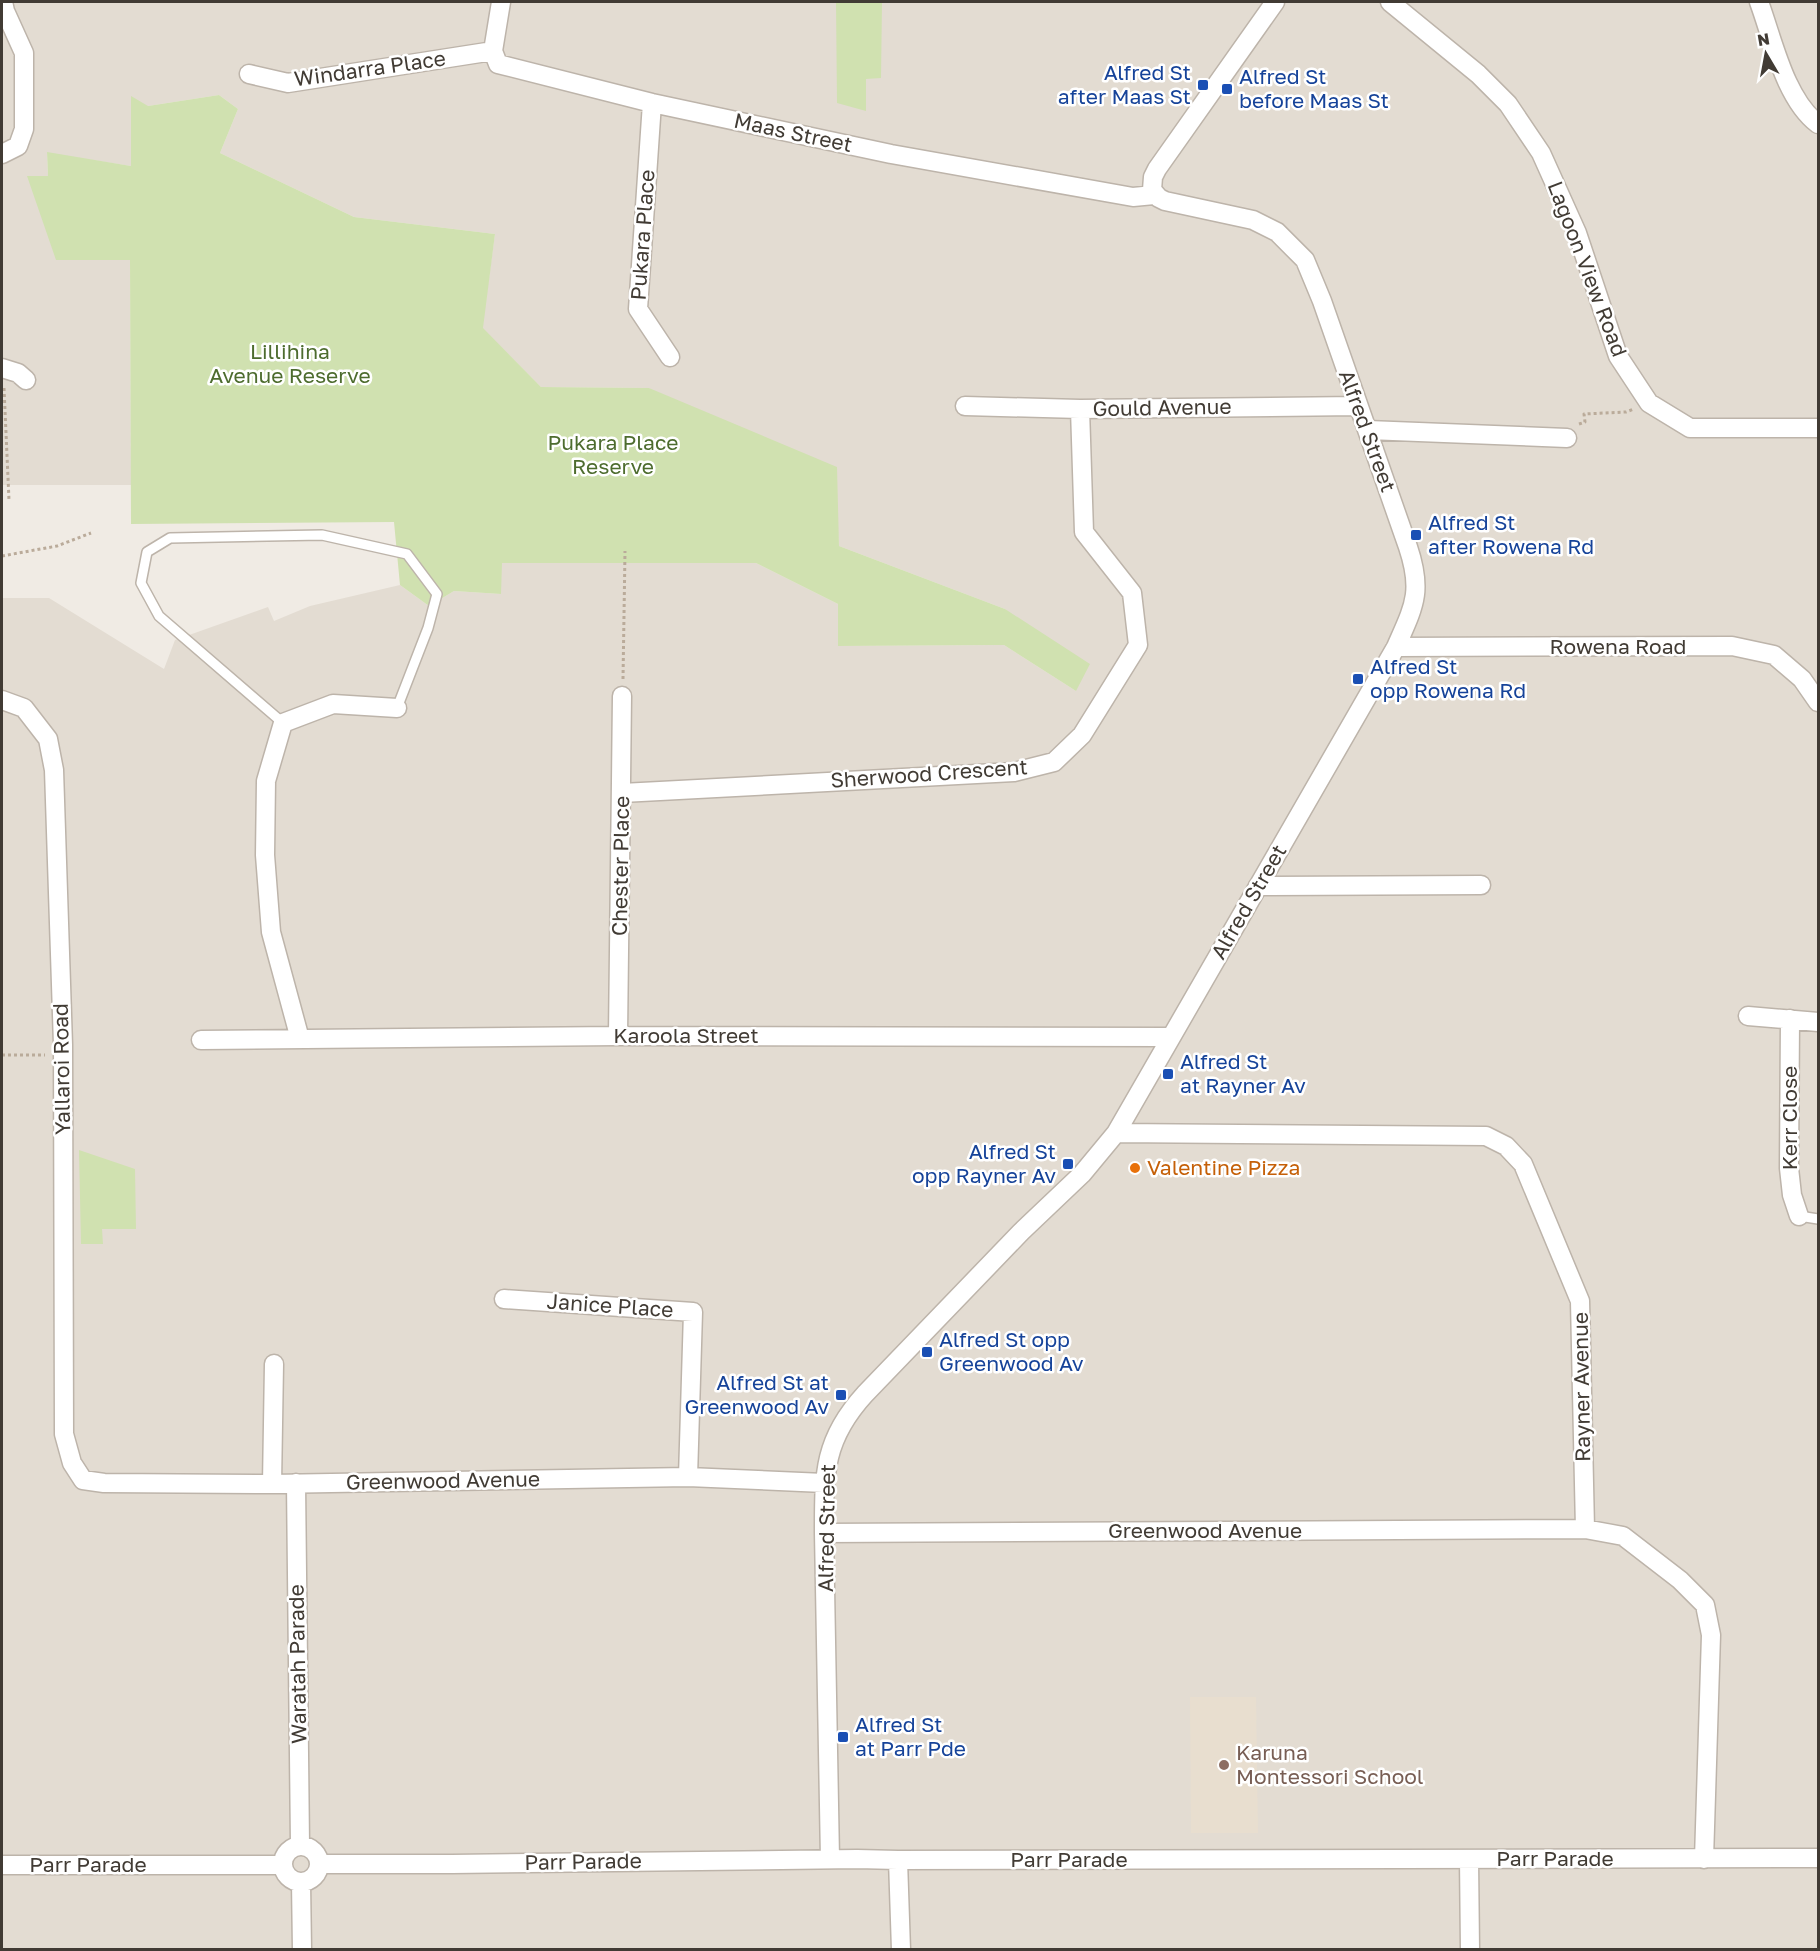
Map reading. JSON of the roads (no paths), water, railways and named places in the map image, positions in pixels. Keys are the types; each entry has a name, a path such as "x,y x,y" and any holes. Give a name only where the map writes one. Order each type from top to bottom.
{"street":[{"path":"2,154 18,146 24,129 24,53 3,2"},
{"path":"492,51 501,2"},
{"path":"1154,195 1151,185 1156,169 1275,2"},
{"name":"Lagoon View Road","path":"1390,2 1478,74 1508,104 1540,153 1577,233 1618,356 1649,403 1690,428 1818,428"},
{"path":"1760,2 1791,90 1799,105 1818,124"},
{"name":"Windarra Place","path":"249,74 288,83 492,51"},
{"name":"Maas Street","path":"492,51 498,64 652,103 891,154 1133,197 1154,195"},
{"name":"Pukara Place","path":"652,103 638,309 670,357"},
{"name":"Alfred Street","path":"830,1859 824,1483 833,1442 855,1404 1021,1232 1082,1174 1116,1133 1396,647 1416,597 1414,566 1368,430 1305,260 1276,232 1253,220 1165,201 1154,195"},
{"path":"3,369 18,373 26,380"},
{"name":"Gould Avenue","path":"965,406 1080,409 1358,406"},
{"name":"Sherwood Crescent","path":"622,793 1014,772 1054,762 1082,735 1138,645 1132,593 1084,532 1080,409"},
{"path":"1368,430 1568,438"},
{"name":"Rowena Road","path":"1396,647 1732,646 1774,655 1803,678 1818,702"},
{"name":"Chester Place","path":"618,1036 622,696"},
{"name":"Yallaroi Road","path":"2,700 24,708 48,739 54,770 63,1055 64,1434 72,1463"},
{"path":"300,1039 272,932 265,855 266,781 283,723 333,704 398,708"},
{"path":"1258,886 1481,885"},
{"path":"1748,1016 1818,1022"},
{"name":"Kerr Close","path":"1790,1020 1789,1168 1792,1195 1799,1216"},
{"name":"Karoola Street","path":"201,1040 618,1036 1170,1037"},
{"name":"Rayner Avenue","path":"1116,1133 1486,1136 1506,1146 1522,1164 1580,1301 1586,1529"},
{"name":"Janice Place","path":"504,1299 693,1312 688,1477"},
{"path":"272,1484 274,1364"},
{"name":"Greenwood Avenue","path":"72,1463 83,1480 104,1483 272,1484 688,1477 824,1483"},
{"name":"Waratah Parade","path":"296,1483 300,1845"},
{"path":"1586,1529 1623,1536 1680,1580 1705,1605 1711,1635 1704,1859"},
{"name":"Greenwood Avenue","path":"824,1533 1586,1529"},
{"path":"300,1845 312,1850 319,1864 314,1877 302,1882 289,1877 284,1872 283,1865 283,1858 287,1852 300,1845"},
{"name":"Parr Parade","path":"319,1864 830,1859 1818,1858"},
{"path":"1468,1859 1470,1950"},
{"path":"898,1860 901,1950"},
{"name":"Parr Parade","path":"2,1865 283,1865"},
{"path":"302,1882 302,1950"}],"lane":[{"path":"283,723 159,616 141,583 147,552 170,538 322,535 407,554 437,594 428,628 398,708"},
{"path":"1799,1216 1818,1219"}],"place":[{"name":"Alfred St after Maas St","path":"1203,85"},
{"name":"Alfred St before Maas St","path":"1227,89"},
{"name":"Alfred St after Rowena Rd","path":"1416,535"},
{"name":"Alfred St opp Rowena Rd","path":"1358,679"},
{"name":"Alfred St at Rayner Av","path":"1168,1074"},
{"name":"Alfred St opp Rayner Av","path":"1068,1164"},
{"name":"Valentine Pizza","path":"1135,1168"},
{"name":"Alfred St opp Greenwood Av","path":"927,1352"},
{"name":"Alfred St at Greenwood Av","path":"841,1395"},
{"name":"Alfred St at Parr Pde","path":"843,1737"},
{"name":"Karuna Montessori School","path":"1224,1765"}],"park label":[{"name":"Lillihina Avenue Reserve","path":"290,364"},
{"name":"Pukara Place Reserve","path":"613,455"}]}
